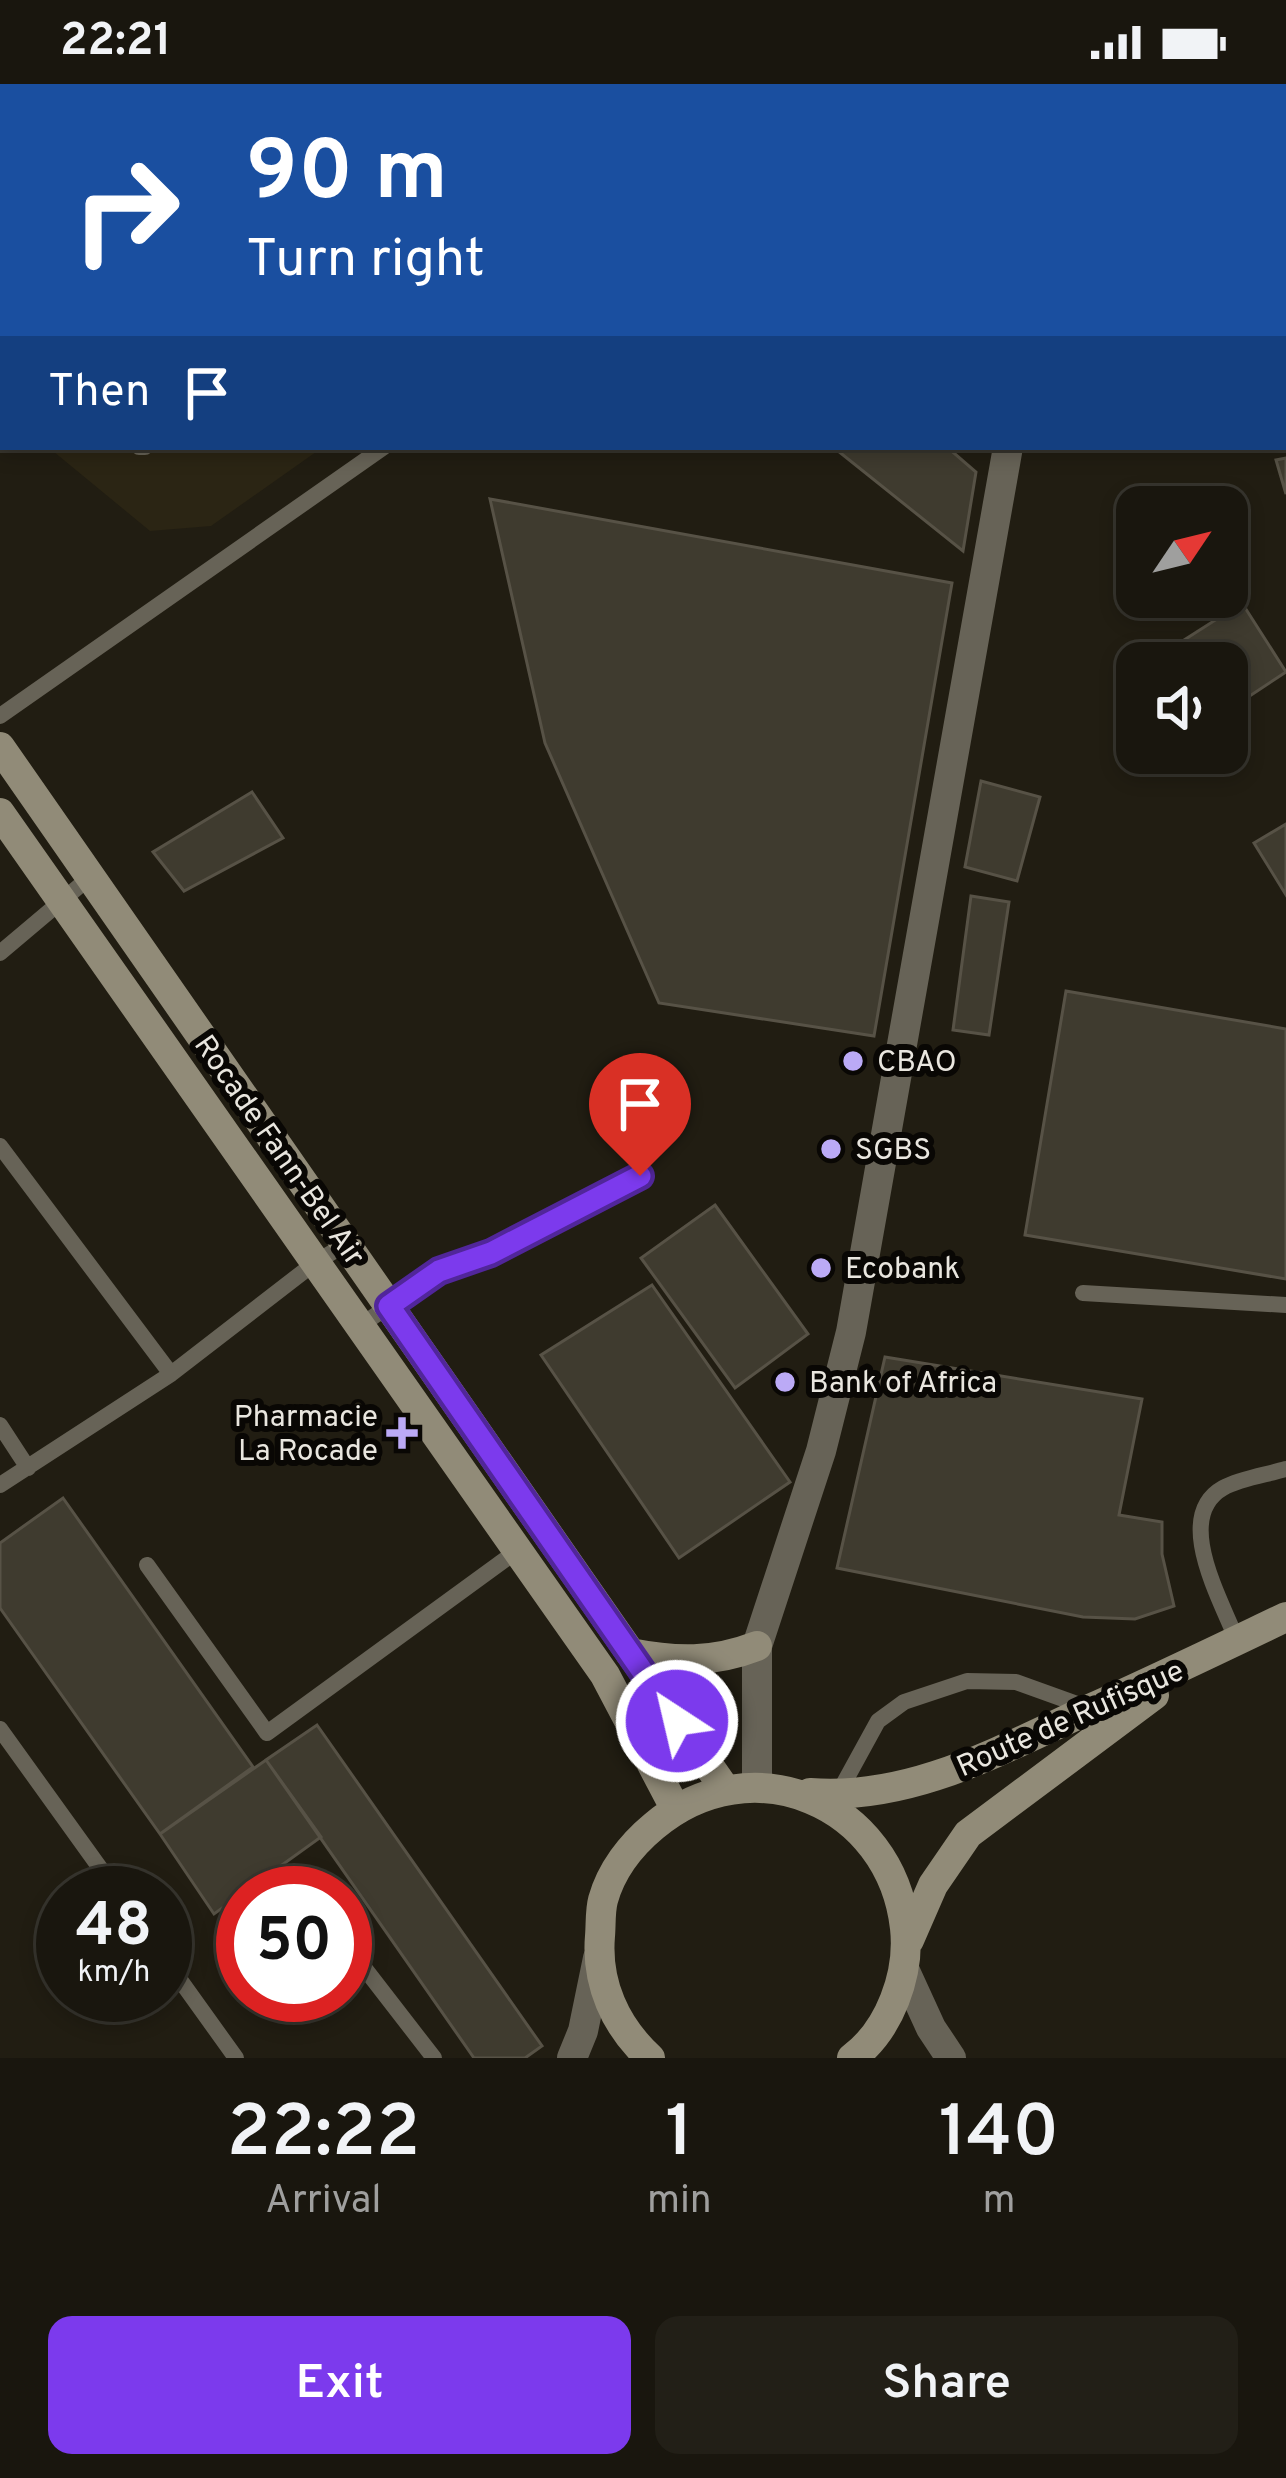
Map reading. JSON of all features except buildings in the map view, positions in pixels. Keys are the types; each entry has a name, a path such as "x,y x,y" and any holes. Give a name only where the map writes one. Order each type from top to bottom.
{"main road":[{"name":"Rocade Fann-Bel Air","path":"0,747 725,1789"},
{"name":"Rocade Fann-Bel Air","path":"3,823 605,1675 675,1808"},
{"name":"Route de Rufisque","path":"792,1792 837,1795 881,1790 964,1768 1237,1641 1284,1624"},
{"path":"630,1653 692,1661 726,1658 757,1646"},
{"name":"Route de Rufisque","path":"852,2058 888,2014 933,1885 968,1834 1206,1657"},
{"path":"650,2058 622,2027 606,1994 598,1958 603,1899 630,1846 675,1808 725,1789 757,1786 792,1792 830,1808 862,1833 887,1866 902,1904 905,1957"}],"street":[{"path":"757,1786 757,1646 821,1451 851,1332 1007,450"},
{"path":"3,823 39,802"},
{"path":"905,1957 951,2058"},
{"path":"572,2058 583,2031 598,1958"}],"lane":[{"path":"0,716 380,450"},
{"path":"0,953 90,877"},
{"path":"0,1146 171,1374"},
{"path":"360,1326 439,1271 491,1253 640,1176"},
{"path":"0,1484 171,1374 346,1244"},
{"path":"1083,1293 1286,1305"},
{"path":"0,1425 28,1468"},
{"path":"1237,1641 1198,1539 1202,1515 1209,1499 1226,1486 1286,1469"},
{"path":"147,1565 267,1733 518,1550"},
{"path":"837,1795 878,1721 904,1702 967,1681 1016,1682 1091,1709"},
{"path":"0,1729 99,1866"},
{"path":"372,1978 434,2058"},
{"path":"192,1997 236,2058"}],"shaded area":[{"path":"52,450 319,450 211,526 150,531"}],"place":[{"name":"CBAO","path":"853,1061"},
{"name":"SGBS","path":"831,1149"},
{"name":"Ecobank","path":"821,1268"},
{"name":"Bank of Africa","path":"785,1382"},
{"name":"Pharmacie La Rocade","path":"402,1433"}],"route":[{"path":"640,1176 491,1253 439,1271 389,1306 677,1721"}]}
